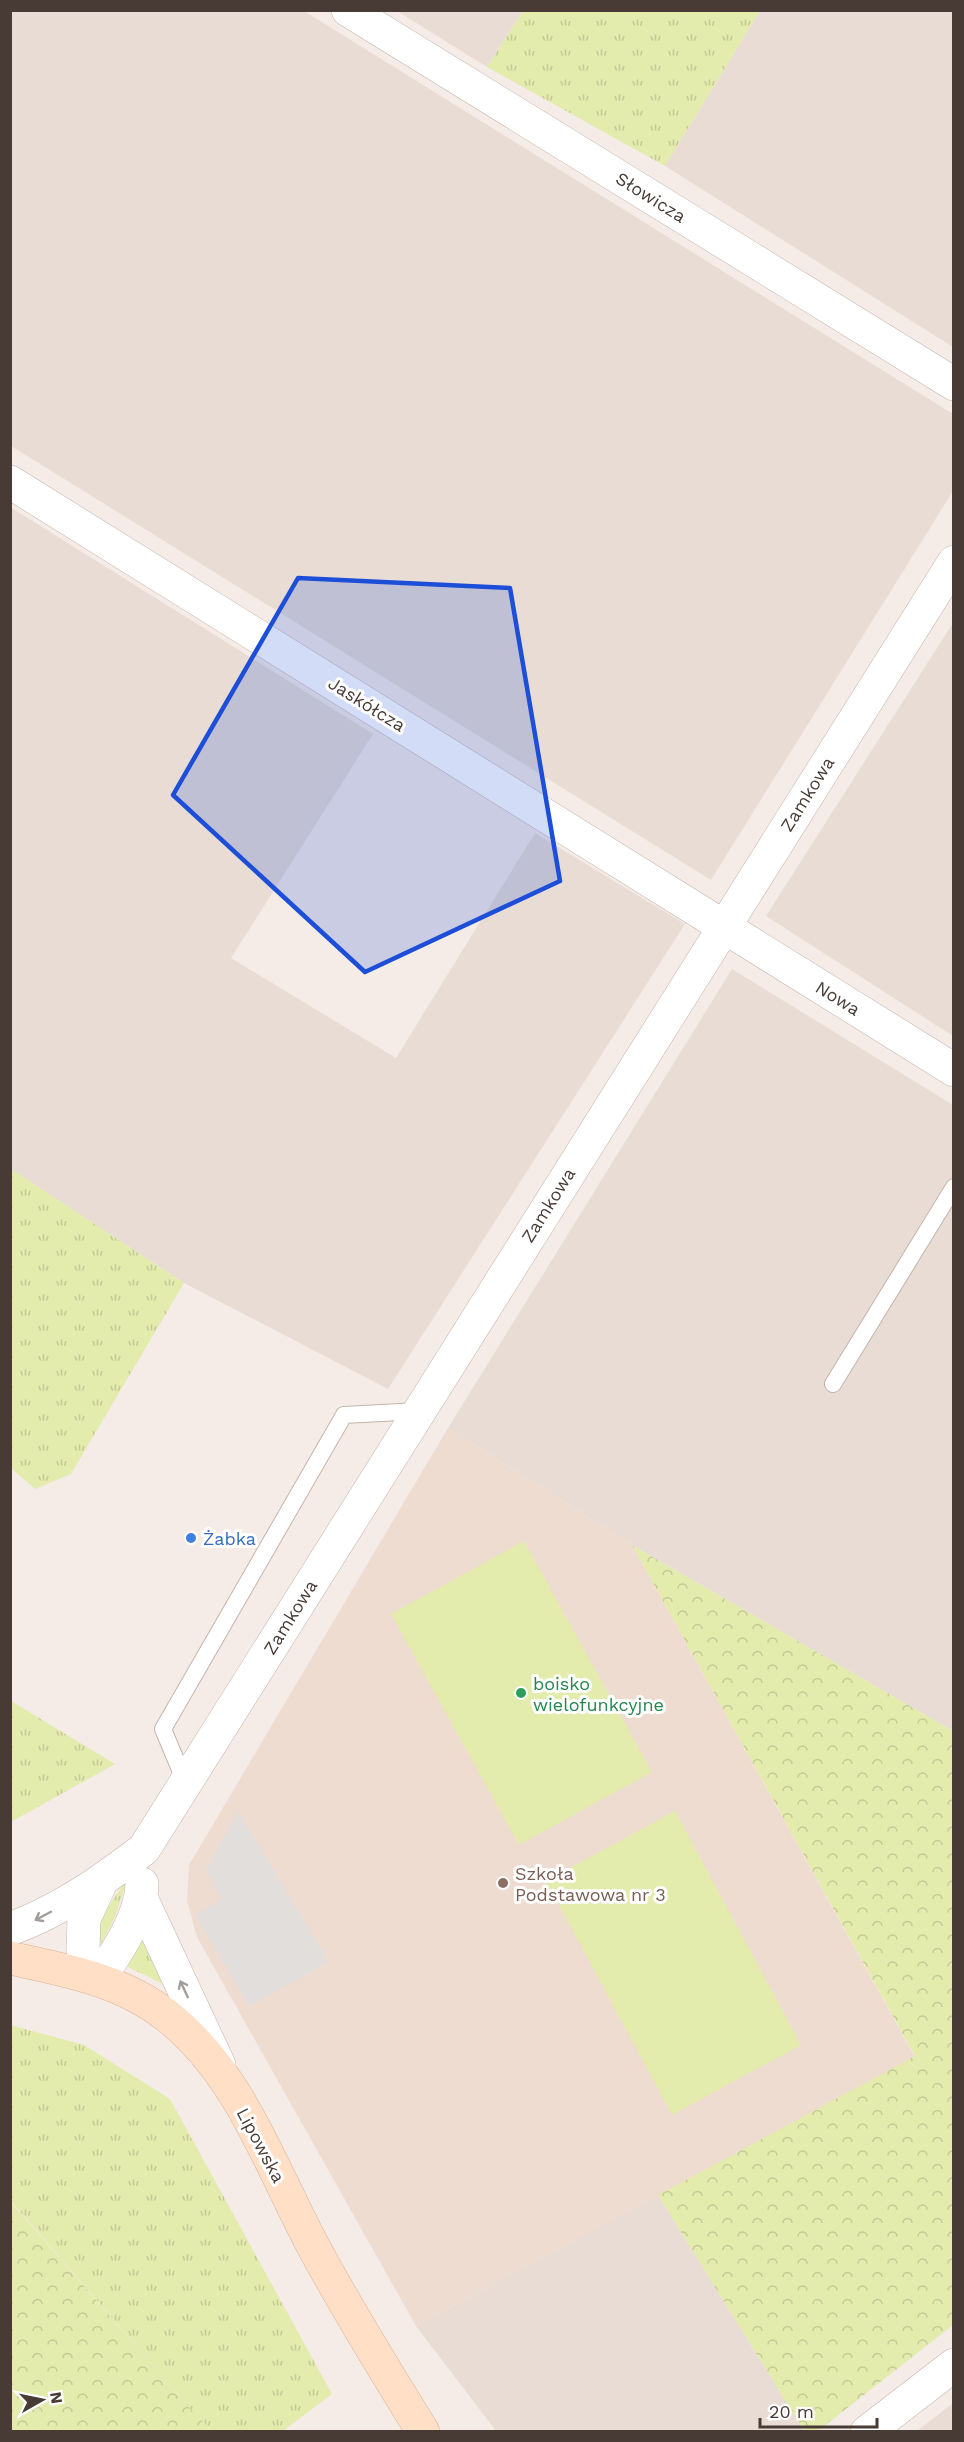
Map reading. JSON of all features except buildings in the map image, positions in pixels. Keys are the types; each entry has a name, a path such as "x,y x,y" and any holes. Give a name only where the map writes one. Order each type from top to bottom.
{"street":[{"name":"Słowicza","path":"348,10 954,384"},
{"name":"Jaskółcza","path":"10,482 723,926"},
{"name":"Zamkowa","path":"10,1929 38,1919 101,1882 144,1849 954,562"},
{"name":"Nowa","path":"723,926 954,1070"},
{"path":"92,1977 114,1956 142,1900 144,1849"},
{"name":"Zamkowa","path":"92,1977 83,1950 84,1919 101,1882"},
{"path":"142,1900 226,2080"},
{"name":"Lipowska","path":"10,1958 92,1977 131,1993 166,2014 197,2042 226,2080 249,2119 312,2245 423,2432"},
{"path":"867,2432 954,2365"}],"lane":[{"path":"833,1384 954,1187"},
{"path":"186,1784 163,1729 344,1415 419,1411"}],"highlighted area":[{"path":"298,578 510,588 560,881 365,972 173,795"}],"shaded area":[{"path":"10,11 304,11 953,414 953,491 711,880 11,446"},
{"path":"397,11 523,11 487,67"},
{"path":"760,11 953,11 953,347 665,166"},
{"path":"10,507 373,734 231,958 396,1058 535,833 685,924 388,1389 184,1283 11,1169"},
{"path":"953,623 953,1036 766,916"},
{"path":"732,969 953,1105 953,1731 632,1545 448,1428"},
{"name":"Szkoła Podstawowa nr 3","path":"448,1428 632,1545 915,2057 416,2326 197,1937 187,1901 189,1865"},
{"path":"238,1811 329,1962 249,2006 195,1915 222,1899 206,1870"},
{"path":"658,2195 804,2431 496,2431 416,2326"},
{"path":"953,2403 953,2431 917,2431"}],"green space":[{"path":"523,11 760,11 665,166 487,67"},
{"path":"11,1169 184,1283 71,1474 35,1489 11,1468"},
{"name":"boisko wielofunkcyjne","path":"524,1541 652,1772 519,1845 391,1614"},
{"path":"632,1545 953,1731 953,2325 818,2431 804,2431 658,2195 915,2056"},
{"path":"11,1701 115,1764 11,1822"},
{"path":"675,1811 801,2045 672,2115 546,1881"},
{"path":"128,1877 115,1917 102,1942 97,1943 96,1926"},
{"path":"141,1938 144,1938 165,1979 161,1983 126,1966"},
{"path":"10,2025 84,2045 170,2099 332,2394 283,2431 212,2431 196,2415 11,2201"},
{"path":"10,2201 196,2415 212,2431 11,2431"}],"place":[{"name":"Żabka","path":"191,1538"},
{"name":"boisko wielofunkcyjne","path":"521,1693"},
{"name":"Szkoła Podstawowa nr 3","path":"503,1883"}]}
